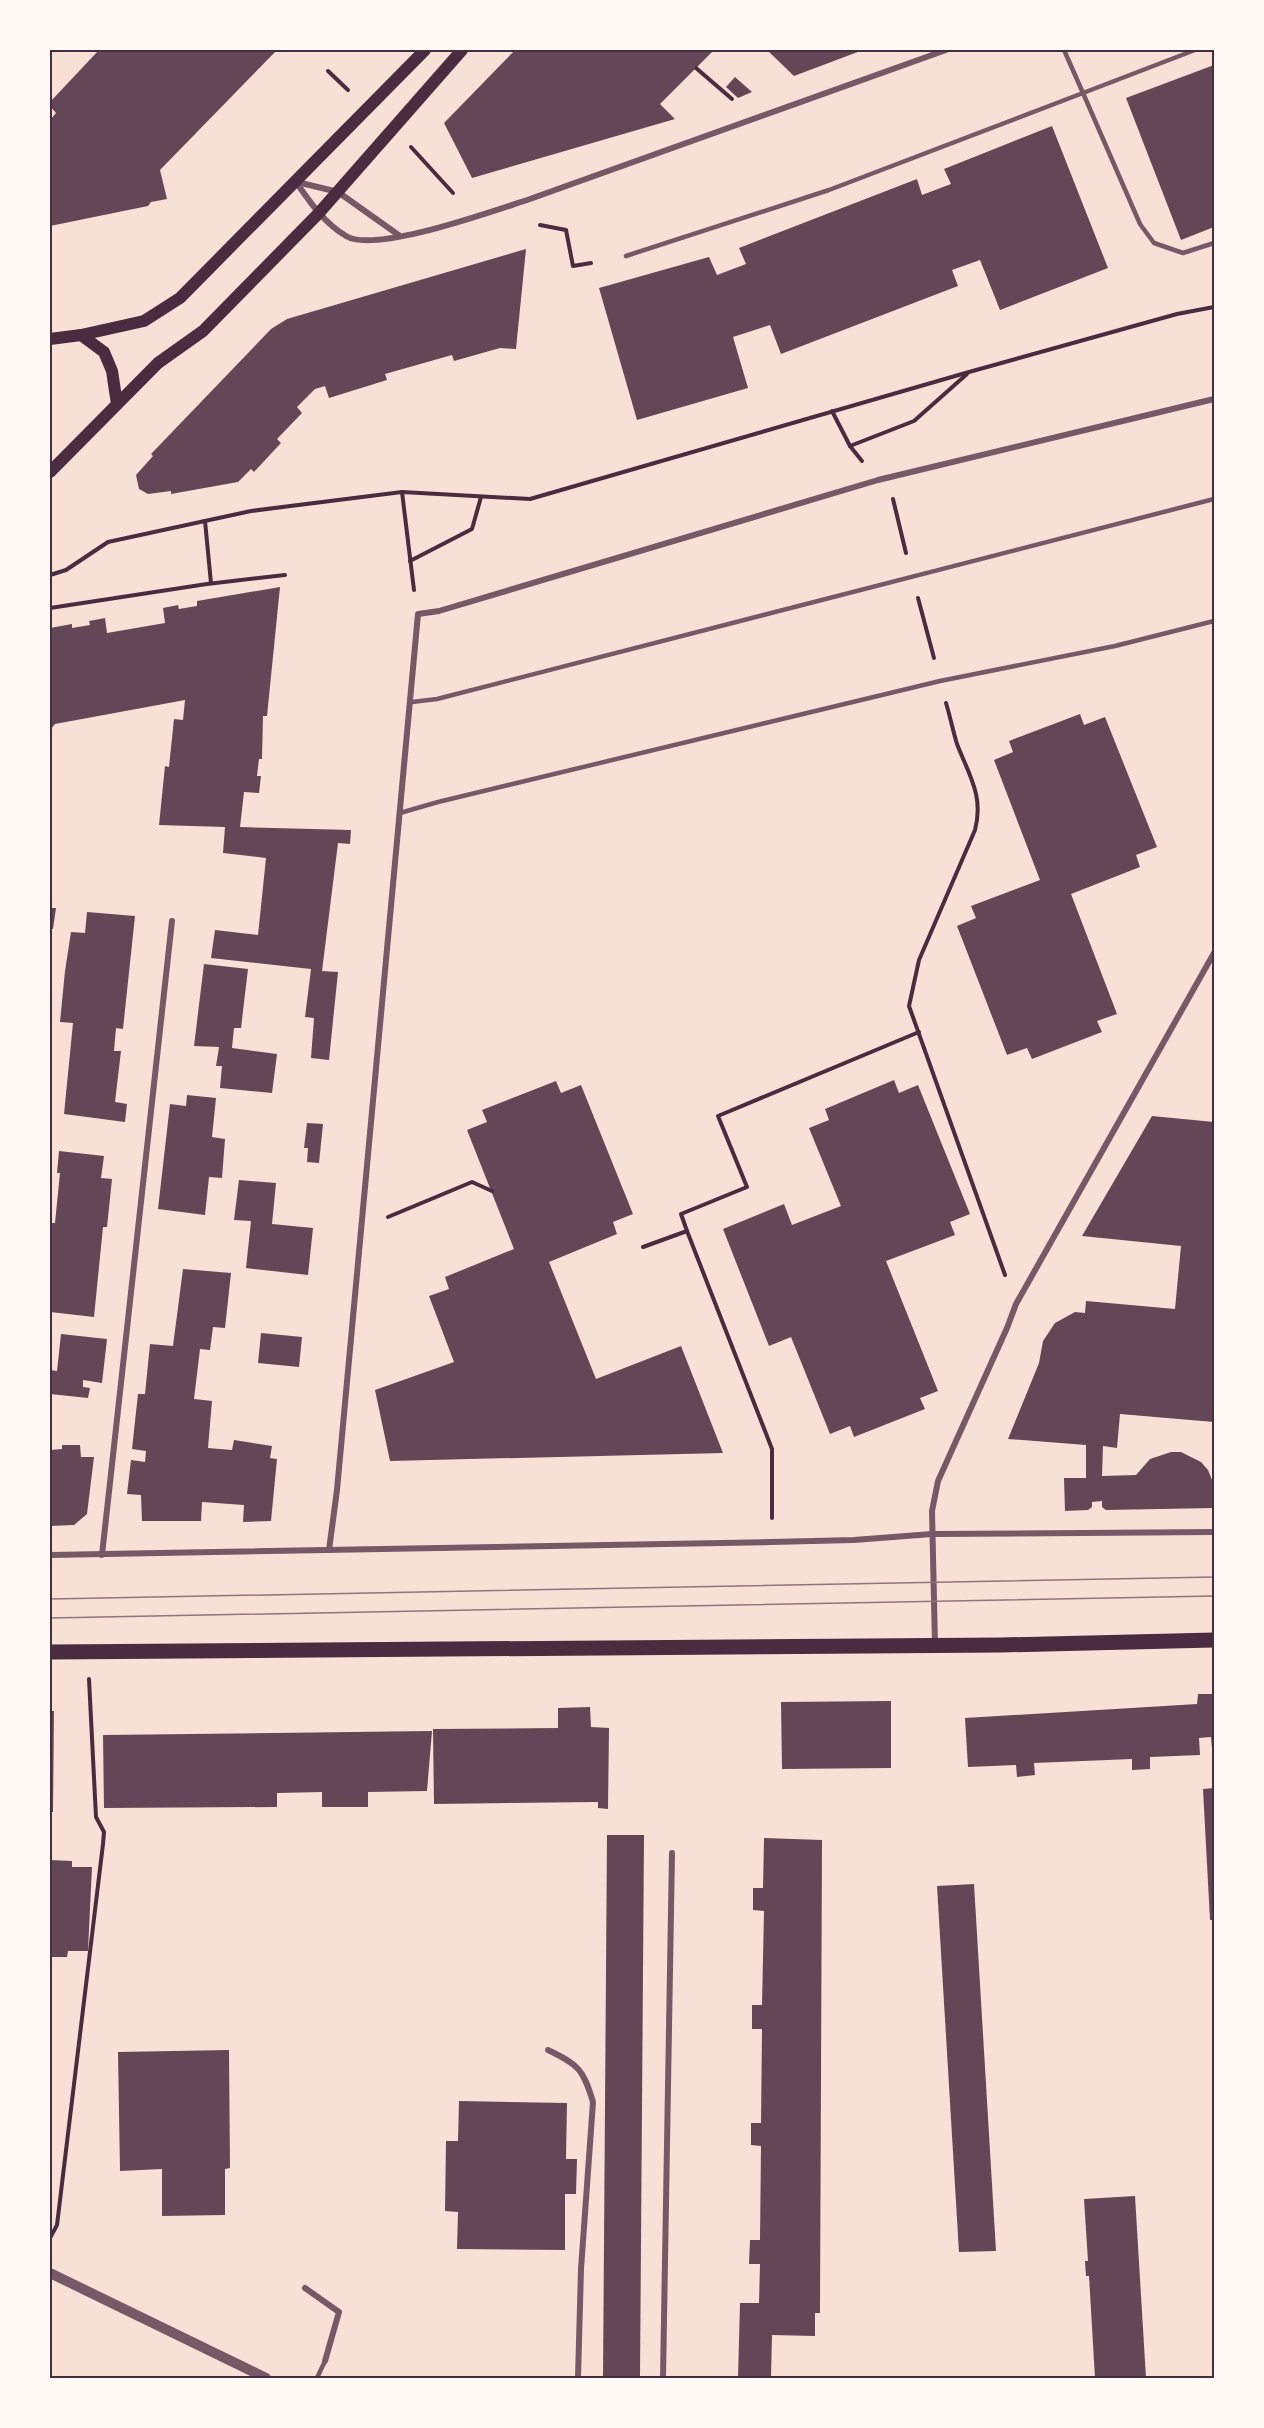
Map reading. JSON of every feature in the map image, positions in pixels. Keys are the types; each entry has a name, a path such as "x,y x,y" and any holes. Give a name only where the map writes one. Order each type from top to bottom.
{"main road":[{"path":"50,339 81,335 144,321 180,298 425,50"},
{"path":"50,472 158,363 203,331 318,214 462,50"},
{"path":"81,335 104,352 112,371 117,404"},
{"path":"50,1652 935,1645 1215,1640"}],"street":[{"path":"296,182 318,214 348,238 379,241 400,237 530,199 946,50"},
{"path":"296,182 338,192 400,237"},
{"path":"329,1550 338,1490 412,702 418,615 439,611 878,480 1215,399"},
{"path":"102,1555 172,921"},
{"path":"935,1645 932,1511 938,1481 1016,1304 1215,953"},
{"path":"50,1555 771,1542 854,1540 932,1534 1215,1532"},
{"path":"663,2379 672,1852"},
{"path":"548,2050 573,2062 586,2079 593,2102 581,2269 578,2379"},
{"path":"50,2273 266,2379"},
{"path":"305,2288 339,2312 325,2361"}],"lane":[{"path":"1064,50 1140,224 1154,243 1183,253 1215,243"},
{"path":"626,256 829,190 1195,50"},
{"path":"412,702 437,699 1215,499"},
{"path":"400,813 940,681 1115,646 1215,621"},
{"path":"317,2379 325,2361"}],"path":[{"path":"696,68 732,99"},
{"path":"540,225 566,230 573,266 591,263"},
{"path":"50,575 66,570 108,542 250,511 402,492 531,499 969,372 1177,314 1215,307"},
{"path":"850,446 914,421 969,372"},
{"path":"832,411 850,446 893,499 957,743 980,804 975,830 919,960 909,1006 1016,1304"},
{"path":"402,492 410,561 472,529 481,496"},
{"path":"205,521 211,583"},
{"path":"50,608 285,574"},
{"path":"771,1542 772,1449 681,1214 747,1187 718,1116 919,1032"},
{"path":"362,1227 472,1182 492,1191"},
{"path":"644,1247 687,1231"},
{"path":"50,2238 57,2225 104,1833 96,1817 88,1651"}],"building":[{"path":"99,50 277,50 160,170 167,199 151,202 148,206 50,226 50,120 56,113 50,106 50,102"},
{"path":"515,50 714,50 660,104 675,119 472,178 444,123"},
{"path":"767,50 863,50 794,76"},
{"path":"1214,65 1214,227 1181,240 1126,98"},
{"path":"735,77 752,92 738,98 726,87"},
{"path":"1052,126 1108,268 1000,310 980,260 952,270 958,286 781,354 770,325 733,337 748,388 637,420 599,288 709,257 717,275 746,264 739,248 917,179 922,195 951,184 944,169"},
{"path":"526,249 516,349 500,348 454,361 452,355 385,374 387,380 329,398 325,386 315,389 297,407 302,413 277,439 281,443 254,472 251,469 238,482 171,494 171,491 148,494 139,489 136,475 153,456 151,454 271,329 287,319"},
{"path":"280,587 267,716 263,716 262,759 259,759 257,776 261,776 259,793 244,792 240,827 351,830 350,844 338,843 322,971 338,972 329,1060 311,1058 314,1018 305,1017 311,969 211,958 215,930 258,935 266,858 223,853 225,827 159,825 165,766 169,767 174,719 183,720 185,700 55,724 50,730 50,628 72,624 72,628 90,625 89,621 105,618 107,633 165,623 163,608 178,605 179,609 197,606 197,601"},
{"path":"1080,714 1084,725 1105,717 1157,847 1136,855 1140,867 1071,894 1117,1014 1097,1021 1102,1032 1032,1059 1027,1048 1007,1055 957,926 976,918 971,906 1040,880 994,760 1013,752 1009,741"},
{"path":"50,908 56,908 53,929 50,928"},
{"path":"87,912 135,916 123,1029 116,1028 114,1051 121,1051 115,1102 127,1104 125,1122 64,1114 73,1023 60,1022 65,971 71,932 85,933"},
{"path":"204,964 248,969 241,1028 234,1028 232,1048 277,1054 272,1093 220,1088 222,1066 216,1066 219,1047 194,1046"},
{"path":"894,1080 899,1093 918,1085 970,1214 950,1222 955,1235 886,1261 938,1391 920,1398 925,1409 854,1437 850,1426 830,1434 791,1337 769,1346 723,1229 784,1204 792,1225 841,1206 809,1128 829,1120 825,1109"},
{"path":"556,1081 561,1093 581,1085 633,1214 613,1222 617,1234 549,1262 596,1379 681,1346 723,1453 390,1461 375,1390 454,1362 429,1296 449,1289 445,1277 514,1249 467,1130 487,1122 482,1110"},
{"path":"187,1095 216,1098 212,1137 225,1139 222,1178 209,1177 205,1215 158,1209 170,1104 186,1106"},
{"path":"1152,1116 1214,1122 1214,1422 1120,1414 1117,1448 1103,1446 1102,1476 1136,1475 1150,1459 1171,1452 1181,1452 1201,1462 1208,1470 1214,1485 1214,1508 1106,1510 1102,1507 1102,1501 1092,1502 1092,1507 1088,1510 1065,1511 1064,1478 1086,1478 1086,1445 1008,1439 1039,1363 1043,1341 1055,1323 1075,1312 1085,1313 1086,1301 1175,1309 1181,1246 1082,1236"},
{"path":"307,1123 323,1124 319,1163 307,1162 308,1148 304,1148"},
{"path":"59,1151 104,1156 101,1178 112,1179 107,1227 103,1227 94,1317 50,1312 50,1223 55,1223 60,1173 57,1173"},
{"path":"239,1180 276,1183 272,1224 313,1228 308,1275 246,1268 251,1221 234,1220"},
{"path":"183,1269 231,1273 225,1328 213,1327 210,1350 200,1349 194,1399 212,1401 208,1448 232,1450 234,1440 272,1446 270,1458 277,1459 271,1521 243,1522 244,1505 202,1502 201,1521 142,1521 141,1495 127,1494 131,1460 145,1462 146,1451 132,1449 138,1394 145,1394 150,1344 173,1346"},
{"path":"261,1333 302,1337 299,1367 258,1363"},
{"path":"61,1334 107,1339 102,1383 83,1380 83,1387 90,1388 88,1398 50,1394 50,1370 57,1371"},
{"path":"62,1445 80,1445 81,1457 94,1457 87,1514 74,1525 50,1526 50,1450 62,1449"},
{"path":"1198,1694 1214,1694 1214,1760 1211,1737 1199,1738 1200,1755 1150,1757 1150,1769 1132,1770 1132,1759 1034,1763 1035,1775 1017,1777 1016,1765 968,1767 965,1718 1197,1704"},
{"path":"891,1701 891,1768 782,1769 781,1702"},
{"path":"590,1707 591,1727 609,1728 608,1809 598,1808 598,1802 434,1804 433,1729 558,1728 558,1708"},
{"path":"50,1711 54,1711 53,1812 50,1812"},
{"path":"432,1731 427,1791 368,1792 368,1807 322,1807 322,1792 277,1793 277,1807 104,1808 103,1735"},
{"path":"1214,1788 1214,1920 1210,1920 1203,1789"},
{"path":"607,1835 644,1835 640,2378 603,2378"},
{"path":"764,1838 822,1840 820,2313 815,2313 815,2336 772,2335 771,2378 738,2378 740,2303 759,2303 760,2264 749,2264 750,2240 760,2240 761,2146 751,2145 751,2123 761,2123 762,2029 752,2029 752,2005 762,2005 764,1911 753,1910 753,1888 763,1888"},
{"path":"50,1860 72,1861 72,1867 92,1867 88,1951 68,1951 67,1957 50,1957"},
{"path":"974,1884 996,2251 959,2252 937,1886"},
{"path":"229,2050 230,2168 225,2169 225,2215 162,2216 162,2169 120,2171 118,2052"},
{"path":"459,2101 567,2103 566,2159 577,2159 576,2194 565,2194 565,2250 457,2249 458,2212 445,2211 446,2141 458,2141"},
{"path":"1135,2196 1146,2378 1095,2378 1089,2276 1086,2276 1085,2261 1088,2261 1084,2199"}],"tram line":[{"path":"50,1599 1214,1577"},
{"path":"50,1618 1214,1596"}]}
